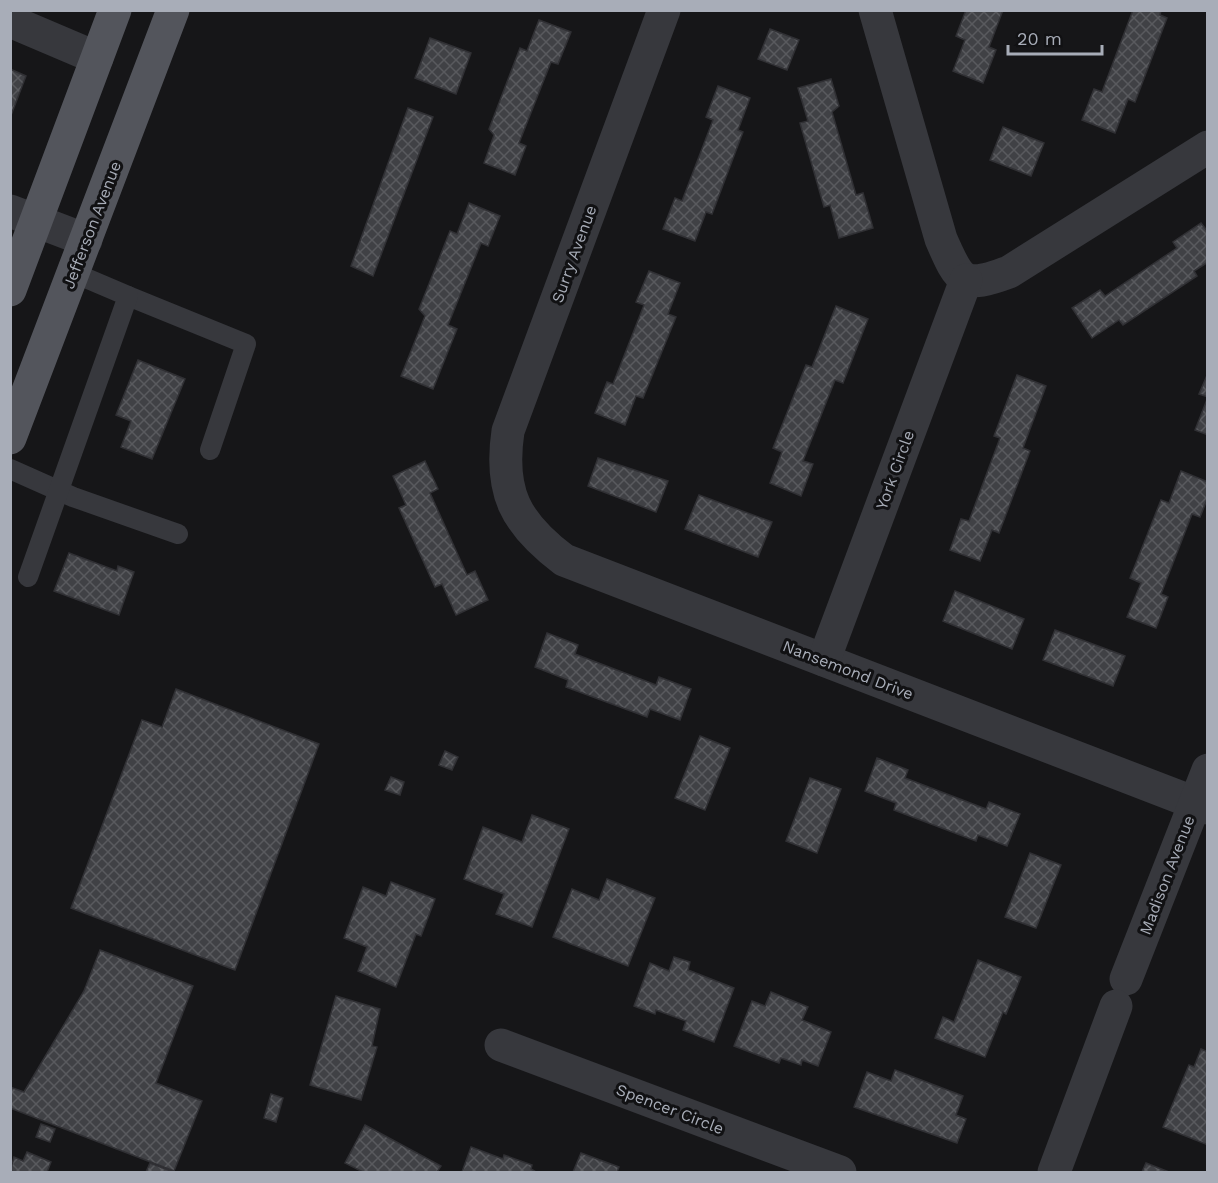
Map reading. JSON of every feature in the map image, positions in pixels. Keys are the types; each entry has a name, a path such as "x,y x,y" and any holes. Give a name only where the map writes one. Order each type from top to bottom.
{"main road":[{"path":"10,290 23,216 97,58 115,10"},
{"name":"Jefferson Avenue","path":"10,438 173,10"}],"street":[{"name":"Surry Avenue","path":"512,501 506,478 505,454 508,431 664,10"},
{"path":"875,10 940,239 951,262 966,280 979,283 1008,272 1208,147"},
{"path":"10,21 97,58"},
{"path":"23,216 87,240"},
{"name":"York Circle","path":"825,660 966,280"},
{"name":"Nansemond Drive","path":"512,501 522,522 538,540 564,560 1201,806"},
{"name":"Madison Avenue","path":"1054,1173 1121,992 1201,806 1208,770"},
{"name":"Spencer Circle","path":"501,1045 840,1173"}],"lane":[{"path":"74,273 246,344 210,450"},
{"path":"28,578 128,296"},
{"path":"10,469 59,491 178,534"}],"building":[{"path":"966,10 1003,10 989,47 996,50 983,83 953,71 965,40 956,36"},
{"path":"1133,10 1161,10 1160,15 1167,18 1135,102 1128,99 1115,133 1082,120 1094,89 1102,92"},
{"path":"539,20 571,32 558,64 551,62 519,143 526,146 515,175 484,163 494,135 489,129 520,48 527,51"},
{"path":"770,29 799,40 787,70 758,59"},
{"path":"430,38 471,53 456,94 415,78"},
{"path":"10,69 26,76 10,118"},
{"path":"831,79 839,106 832,112 856,195 863,193 873,228 839,238 830,205 824,207 800,123 808,121 798,88"},
{"path":"718,86 750,98 738,130 743,132 712,214 706,212 695,241 663,229 675,198 682,201 713,120 706,117"},
{"path":"408,108 433,117 373,276 351,266"},
{"path":"1003,127 1044,143 1031,176 990,160"},
{"path":"469,203 500,216 488,246 481,243 448,325 457,329 433,389 401,376 425,316 419,309 450,231 457,234"},
{"path":"1201,223 1208,232 1208,262 1194,271 1197,276 1123,325 1119,320 1092,338 1072,308 1100,290 1105,296 1177,248 1173,242"},
{"path":"649,271 680,283 668,314 676,317 643,398 636,396 625,425 595,413 607,382 613,384 644,305 636,302"},
{"path":"836,306 868,319 843,383 835,380 803,461 813,464 801,496 770,483 782,452 773,448 806,365 812,367"},
{"path":"138,360 185,379 152,459 121,447 131,421 116,415"},
{"path":"1208,373 1208,397 1199,394"},
{"path":"1017,375 1046,386 1023,448 1030,451 999,533 992,530 980,561 950,550 961,519 969,521 1000,438 994,436"},
{"path":"1208,397 1208,435 1195,430"},
{"path":"598,458 668,481 656,512 588,486"},
{"path":"425,461 438,489 430,493 467,575 475,571 488,600 456,615 442,584 435,587 399,508 406,505 393,476"},
{"path":"1181,471 1208,482 1208,497 1200,517 1192,514 1161,594 1168,597 1156,628 1127,617 1141,583 1130,578 1161,500 1169,503"},
{"path":"699,495 772,522 758,557 685,529"},
{"path":"69,553 117,571 118,566 134,572 119,615 54,591"},
{"path":"955,591 1024,619 1012,649 943,621"},
{"path":"1055,630 1125,656 1113,686 1043,660"},
{"path":"547,633 578,645 575,654 656,685 659,677 691,689 680,720 650,709 647,717 566,687 568,680 535,667"},
{"path":"176,689 319,744 235,970 71,908 142,720 162,727"},
{"path":"700,736 730,748 705,810 675,798"},
{"path":"445,751 458,757 452,770 439,765"},
{"path":"877,758 908,770 905,778 986,809 989,802 1020,814 1007,846 978,835 976,841 894,810 896,803 865,791"},
{"path":"391,777 404,782 400,795 385,790"},
{"path":"810,778 841,789 817,853 786,841"},
{"path":"532,815 569,829 532,927 496,914 504,894 464,879 483,827 522,842"},
{"path":"1030,853 1061,865 1036,928 1005,917"},
{"path":"607,879 655,898 628,966 553,937 572,889 599,900"},
{"path":"391,882 435,899 421,936 416,934 396,987 358,971 367,947 344,938 363,887 386,896"},
{"path":"100,950 193,986 156,1083 202,1101 174,1171 10,1108 10,1087 24,1092 84,991"},
{"path":"674,957 690,962 688,970 734,988 714,1042 683,1030 686,1021 656,1010 655,1014 634,1006 650,963 669,971"},
{"path":"978,960 1021,977 1006,1014 1003,1012 985,1057 935,1038 943,1017 954,1022"},
{"path":"771,992 808,1007 802,1020 831,1032 818,1066 802,1060 801,1065 781,1058 779,1063 734,1046 752,1001 765,1006"},
{"path":"336,996 380,1009 372,1046 377,1047 361,1100 310,1085"},
{"path":"1201,1049 1208,1052 1208,1145 1163,1127 1189,1065 1194,1067"},
{"path":"895,1070 963,1096 956,1115 966,1119 957,1143 854,1107 867,1072 891,1081"},
{"path":"271,1094 283,1098 276,1122 264,1118"},
{"path":"41,1124 55,1129 50,1142 36,1137"},
{"path":"365,1125 441,1166 437,1172 363,1172 345,1163"},
{"path":"471,1147 503,1159 504,1155 532,1165 531,1169 536,1172 462,1172"},
{"path":"27,1152 51,1162 47,1172 10,1172 14,1157 23,1161"},
{"path":"581,1153 619,1167 617,1172 573,1172"},
{"path":"150,1163 171,1171 146,1172"},
{"path":"1146,1163 1169,1172 1142,1172"}]}
